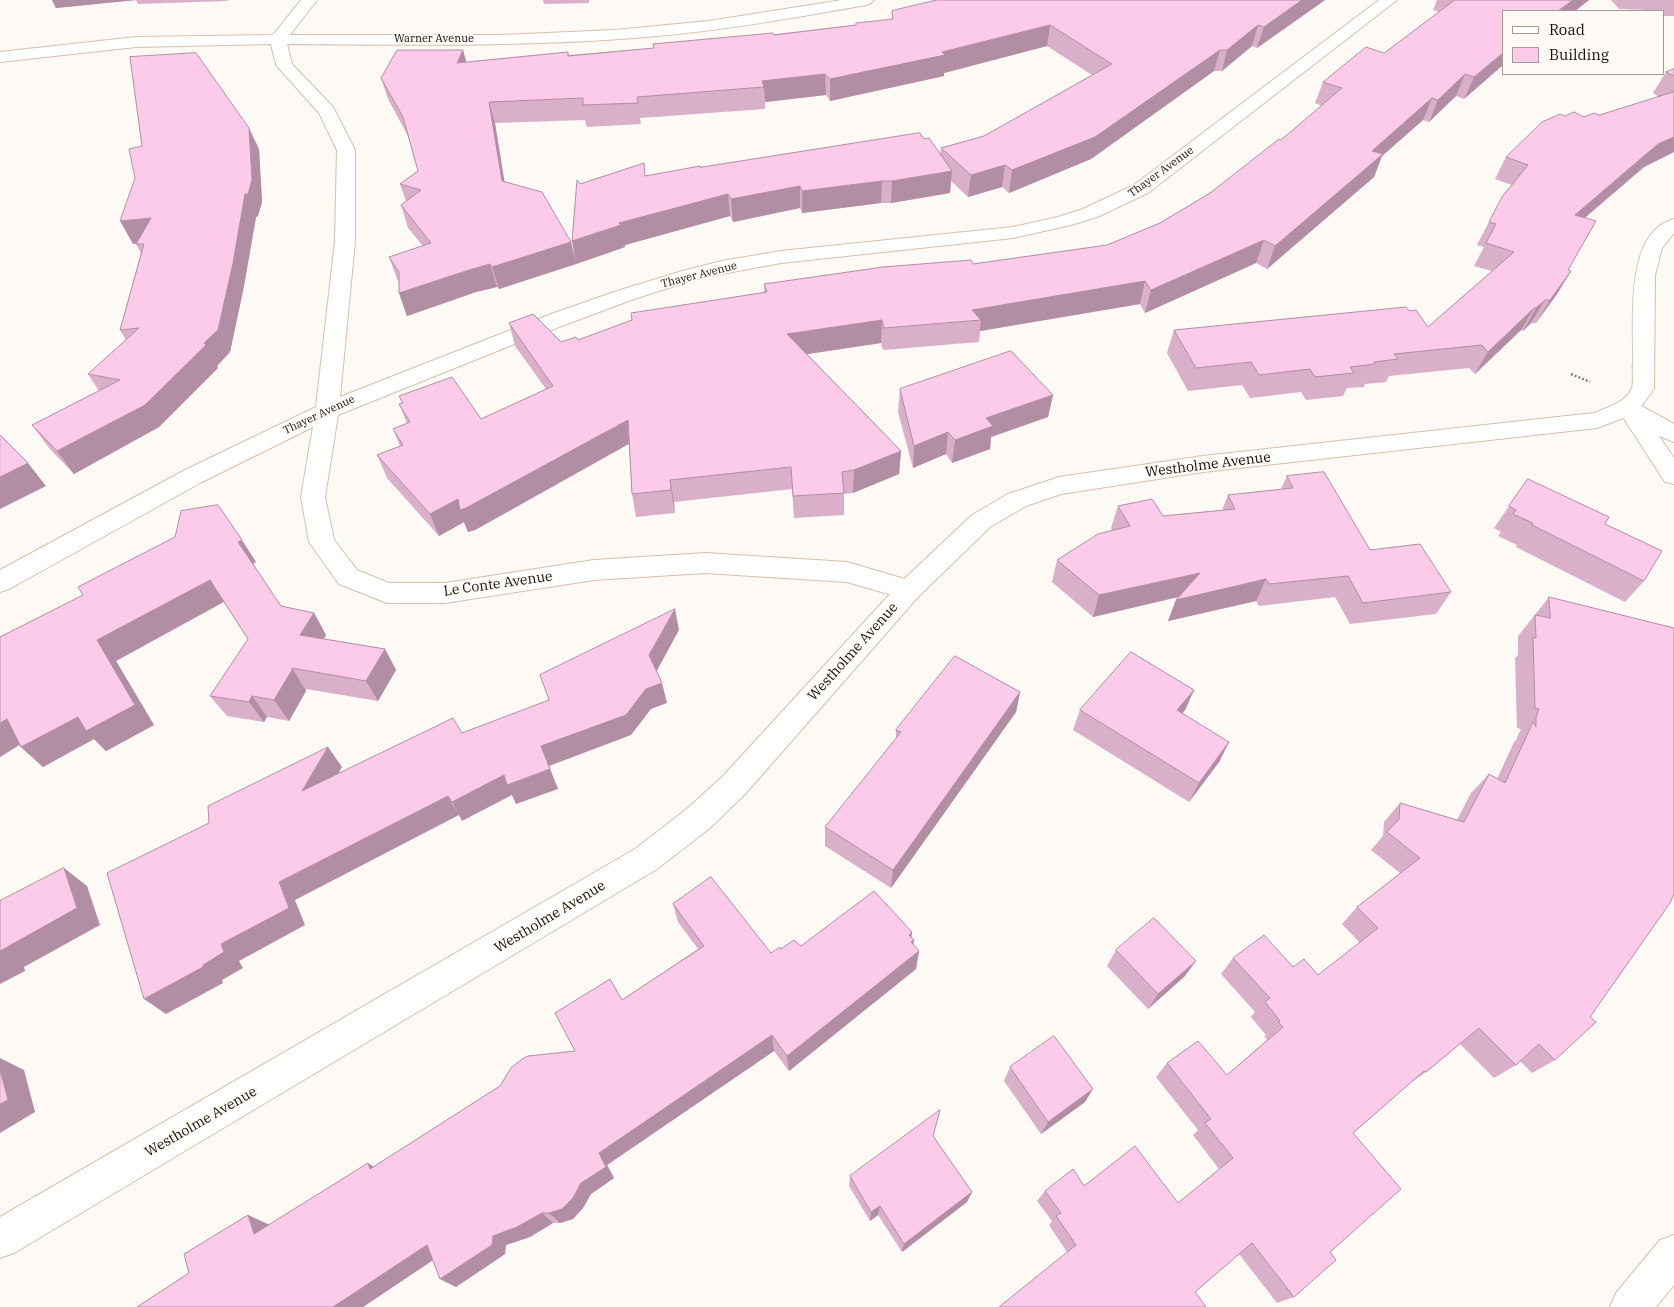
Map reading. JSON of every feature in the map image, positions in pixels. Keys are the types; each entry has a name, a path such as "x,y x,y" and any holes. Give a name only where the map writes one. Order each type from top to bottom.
{"street":[{"path":"278,39 309,0"},
{"name":"Warner Avenue","path":"0,58 90,45 155,41 529,39 616,35 780,17 866,0"},
{"name":"Thayer Avenue","path":"0,582 261,442 376,389 600,304 693,274 786,256 1021,232 1061,223 1096,212 1141,189 1389,0"},
{"name":"Le Conte Avenue","path":"278,39 284,65 327,111 346,150 345,241 327,412 313,497 322,542 348,577 387,593 445,593 594,570 705,564 847,572 909,590"},
{"path":"1628,408 1642,388 1646,275 1652,248 1665,230 1674,225"},
{"path":"1628,408 1674,434"},
{"path":"1628,408 1674,476"},
{"name":"Westholme Avenue","path":"0,1240 646,859 699,818 735,784 909,590 981,521 1017,500 1059,486 1203,464 1597,420 1628,408"},
{"path":"1630,1307 1674,1254"}],"path":[{"path":"1571,374 1590,382"}],"building":[{"path":"937,0 1302,0 1264,27 1258,25 1227,50 1220,50 1095,137 1012,170 1005,165 971,175 941,148 984,136 1112,64 1050,25 942,52 945,55 830,79 825,74 762,81 764,87 637,97 638,103 583,105 583,98 489,102 502,181 542,192 571,242 492,267 490,264 469,270 399,293 399,272 389,257 431,243 401,205 421,190 400,184 418,171 403,117 381,78 397,50 463,50 457,63 568,52 568,56 654,48 653,44 773,33 774,35 856,25 856,23 893,19 892,11"},
{"path":"1455,0 1573,0 1559,10 1502,10 1502,54 1474,77 1465,74 1438,100 1432,98 1372,151 1383,154 1275,246 1264,240 1151,290 1145,281 972,310 981,320 884,328 882,320 787,334 901,451 854,470 842,472 844,493 793,496 791,467 670,480 671,490 632,494 628,420 460,510 458,499 430,514 377,455 403,445 393,429 410,422 399,404 403,403 399,396 452,377 481,419 553,386 509,323 533,314 561,342 576,337 578,340 632,320 631,313 767,292 764,284 883,267 971,260 973,264 1107,245 1160,223 1210,193 1279,139 1281,140 1342,88 1323,82 1366,47 1384,53"},
{"path":"196,53 249,128 252,180 248,194 245,194 233,263 218,330 204,343 206,345 145,405 57,451 32,425 120,380 88,374 139,328 120,330 144,244 136,244 151,218 120,221 135,178 129,149 142,146 130,57"},
{"path":"1674,69 1674,76 1666,72"},
{"path":"1674,92 1674,137 1658,144 1575,215 1596,221 1568,270 1571,271 1550,300 1545,300 1534,308 1488,352 1482,345 1394,354 1398,359 1350,367 1354,373 1315,377 1310,369 1259,375 1251,362 1196,368 1174,330 1406,307 1409,311 1416,310 1428,327 1514,252 1486,243 1496,224 1489,222 1502,197 1528,165 1506,157 1542,122 1560,114 1565,116 1574,112 1584,117 1594,113 1599,115"},
{"path":"920,133 924,139 929,138 952,171 892,181 802,191 800,186 731,199 728,194 619,223 621,225 572,241 577,180 580,184 644,163 645,176"},
{"path":"1011,351 1053,395 986,418 993,426 955,440 948,432 914,446 900,389"},
{"path":"0,435 28,463 0,477"},
{"path":"1324,472 1370,550 1420,544 1451,592 1363,603 1348,576 1269,584 1266,579 1176,600 1200,573 1099,595 1057,560 1098,534 1130,526 1118,506 1152,499 1163,516 1235,509 1228,495 1293,488 1287,476"},
{"path":"1528,479 1609,517 1605,524 1662,551 1644,581 1513,514 1516,510 1509,506"},
{"path":"218,505 242,540 238,542 281,606 314,613 300,635 385,649 366,681 292,668 274,700 252,696 249,702 210,696 248,639 210,580 97,640 135,705 86,731 78,717 21,747 7,719 0,723 0,637 83,595 78,587 175,537 181,511"},
{"path":"1549,597 1674,628 1674,894 1670,903 1590,1017 1596,1022 1555,1060 1539,1044 1516,1065 1479,1028 1426,1072 1424,1071 1353,1133 1401,1189 1330,1252 1336,1260 1294,1297 1252,1243 1195,1292 1206,1307 999,1307 1076,1245 1056,1216 1061,1213 1045,1191 1073,1169 1084,1186 1135,1146 1178,1203 1233,1158 1205,1123 1211,1119 1167,1063 1198,1041 1227,1075 1283,1027 1265,1002 1270,998 1233,958 1264,935 1293,967 1304,959 1318,975 1378,928 1357,907 1420,858 1387,832 1399,819 1400,803 1464,822 1489,774 1505,783 1533,722 1536,727 1536,717 1539,709 1535,708 1533,637 1536,638 1535,615 1550,618"},
{"path":"675,609 649,655 662,683 646,689 626,715 541,746 550,769 507,785 504,775 452,802 448,796 279,882 289,908 221,944 224,952 203,965 203,967 144,999 107,873 209,823 208,806 328,747 302,791 453,718 462,733 549,700 540,675"},
{"path":"1131,652 1194,690 1177,710 1229,742 1199,783 1080,710"},
{"path":"955,656 1020,692 893,870 825,827 901,732 896,730"},
{"path":"64,868 77,908 0,951 0,901"},
{"path":"711,877 771,953 794,940 801,946 874,891 912,932 909,935 914,940 911,942 919,951 787,1056 772,1035 599,1153 606,1167 581,1183 573,1198 562,1209 542,1213 517,1227 493,1236 492,1245 440,1279 427,1245 333,1307 137,1307 189,1273 184,1254 248,1215 254,1234 368,1163 370,1169 500,1086 511,1068 522,1059 528,1056 575,1051 555,1013 610,979 622,1000 704,946 673,904"},
{"path":"1154,918 1196,961 1158,994 1116,950"},
{"path":"1054,1036 1093,1089 1048,1122 1010,1067"},
{"path":"0,1070 8,1100 0,1104"},
{"path":"940,1110 933,1136 972,1192 904,1244 880,1206 871,1212 850,1176"}]}
